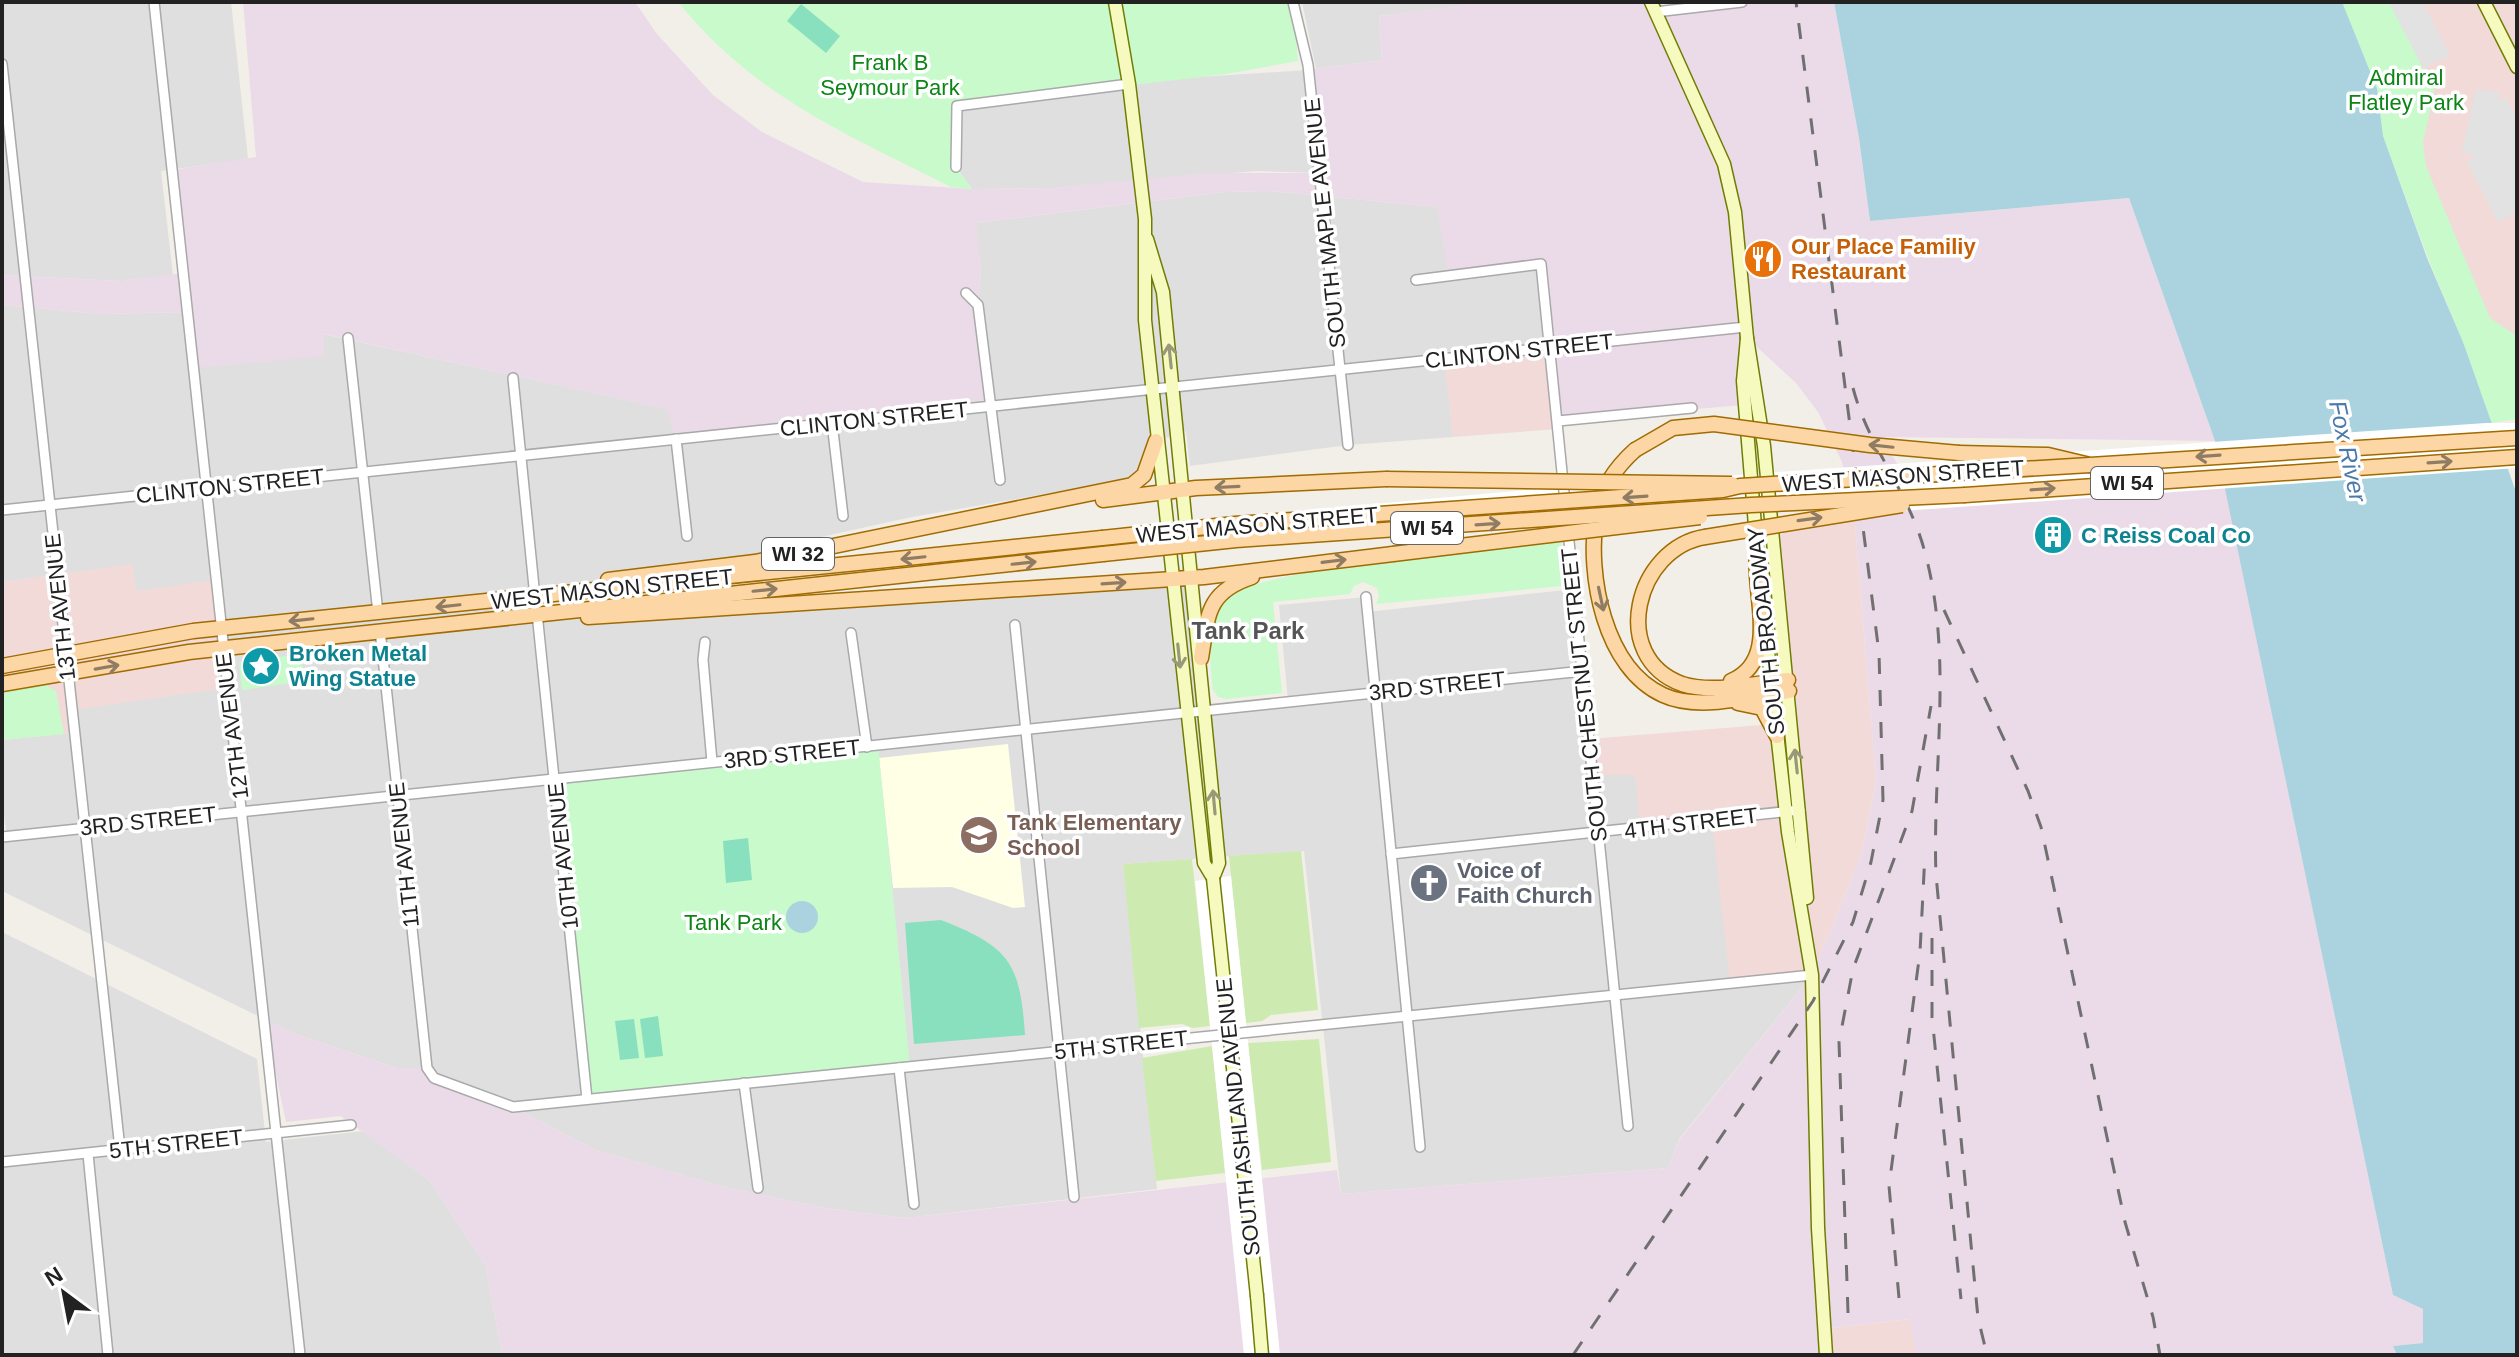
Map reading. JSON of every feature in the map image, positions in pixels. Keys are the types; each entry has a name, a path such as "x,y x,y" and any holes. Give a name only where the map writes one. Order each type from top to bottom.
{"main road":[{"name":"SOUTH ASHLAND AVENUE","path":"1115,2 1129,84 1147,239 1162,286 1219,863 1213,878"},
{"path":"2484,2 2517,67"},
{"name":"SOUTH BROADWAY","path":"1653,7 1724,164 1735,212 1747,332 1764,446 1800,810 1812,975 1818,1228 1826,1355"},
{"name":"SOUTH ASHLAND AVENUE","path":"1147,239 1143,289 1156,441 1204,863 1213,878 1262,1355"},
{"name":"SOUTH BROADWAY","path":"1747,332 1743,381 1757,552 1786,811 1806,922"},
{"path":"1777,736 1770,718 1757,705 1698,703 1665,696 1640,678 1618,649 1604,611 1595,565 1596,517 1612,476 1635,450 1673,428 1714,424 1870,445 2048,455 2090,465"},
{"path":"2443,440 2517,428"},
{"name":"WEST MASON STREET","path":"2,666 176,633 1235,524 1723,490 1740,486 2443,440 2517,438"},
{"path":"1042,506 1132,485 1143,477 1156,441"},
{"name":"WEST MASON STREET","path":"2,684 223,649 380,630 1236,540 2517,457"},
{"path":"1162,492 1386,479 1720,481 1740,486"},
{"name":"WI 32","path":"554,595 598,582 755,562 1042,506 1162,492"},
{"path":"1772,687 1705,687 1675,680 1654,663 1643,643 1638,604 1656,564 1678,545 1696,538 1965,495"},
{"path":"1192,577 1701,517 1751,505"},
{"path":"1705,687 1742,676 1759,656 1757,552"},
{"path":"1201,658 1209,614 1221,592 1236,582 1275,569"},
{"name":"WI 32","path":"543,613 578,618 1192,577"},
{"path":"1698,703 1788,685"}],"street":[{"name":"12TH AVENUE","path":"154,2 300,1355"},
{"name":"SOUTH MAPLE AVENUE","path":"1293,2 1308,65 1348,445"},
{"path":"1653,7 1742,2"},
{"name":"13TH AVENUE","path":"2,64 120,1149"},
{"path":"956,167 957,106 1129,84"},
{"name":"SOUTH CHESTNUT STREET","path":"1416,280 1541,264 1628,1126"},
{"path":"966,293 978,305 1000,480"},
{"name":"CLINTON STREET","path":"2,510 1550,348 1747,332"},
{"path":"348,338 378,613"},
{"path":"513,378 535,597"},
{"path":"1558,421 1692,408"},
{"path":"832,423 843,516"},
{"path":"676,439 687,536"},
{"path":"1366,597 1420,1147"},
{"name":"10TH AVENUE","path":"543,613 555,779 587,1099"},
{"path":"1015,625 1074,1197"},
{"name":"11TH AVENUE","path":"380,630 427,1068 434,1078"},
{"path":"851,633 867,747"},
{"path":"705,642 703,660 712,762"},
{"name":"3RD STREET","path":"2,837 1583,671"},
{"name":"4TH STREET","path":"1391,854 1800,810"},
{"name":"5TH STREET","path":"434,1078 513,1107 1812,975"},
{"path":"899,1068 914,1204"},
{"path":"744,1083 758,1188"},
{"name":"5TH STREET","path":"2,1162 351,1125"},
{"path":"88,1154 108,1355"}],"shaded area":[{"path":"2,2 231,2 248,159 161,171 173,275 121,281 2,275"},
{"path":"243,2 635,2 657,34 713,95 762,132 863,182 973,189 1054,188 1207,173 1319,173 1308,70 1382,60 1379,16 1461,6 1462,2 1651,2 1656,12 1742,2 1834,2 1859,138 1870,221 2129,198 2215,441 1880,437 1923,503 2223,477 2393,1295 2423,1308 2423,1343 2393,1346 2397,1355 1916,1355 1910,1319 1824,1329 1826,1355 502,1355 486,1267 430,1181 341,1116 286,1122 264,1018 295,1034 396,1068 427,1068 434,1078 513,1107 595,1150 720,1186 824,1208 905,1218 1337,1170 1341,1194 1668,1168 1680,1139 1812,975 1861,856 1876,782 1854,512 1842,462 1818,412 1796,383 1748,339 1754,404 1558,421 1541,264 1449,276 1437,207 1270,191 1225,192 976,223 981,270 978,305 992,406 676,439 667,409 324,334 324,356 194,368 187,312 102,314 2,305 2,275 121,281 183,273 172,170 256,157"},
{"path":"1302,2 1462,2 1462,6 1379,16 1382,60 1316,69"},
{"path":"2342,2 2517,2 2517,415 2463,342"},
{"path":"2389,2 2423,2 2450,55 2423,68"},
{"path":"1308,70 1320,173 1257,171 1054,188 972,189 956,167 957,106 1153,80"},
{"path":"2476,89 2499,92 2499,100 2506,98 2517,120 2517,212 2498,222 2467,162 2475,157 2462,151"},
{"path":"1270,191 1437,207 1541,264 1550,348 1445,359 1453,437 1348,445 1190,466 1186,431 1156,441 1143,477 912,517 766,549 755,562 598,582 535,597 537,613 578,618 1192,577 1205,710 1288,701 1279,605 1366,597 1368,612 1574,589 1592,775 1635,774 1712,820 1812,975 1680,1138 1668,1168 1341,1194 1304,851 1123,864 1157,1189 905,1218 824,1208 720,1186 595,1150 513,1107 434,1078 427,1068 396,1068 295,1034 2,891 2,837 7,835 2,803 2,740 74,733 72,710 100,704 136,591 132,565 2,582 2,305 102,314 187,312 324,356 323,334 668,409 676,439 978,305 981,270 975,223 1225,192"},
{"path":"1550,348 1558,429 1453,437 1444,359"},
{"path":"1854,512 1876,782 1861,856 1812,975 1730,983 1712,821 1640,829 1635,775 1592,775 1589,739 1786,723 1768,539 1825,517"},
{"path":"133,564 136,591 216,580 228,688 72,710 75,733 2,740 2,582"},
{"path":"1008,744 1025,907 1013,908 952,887 893,888 879,758"},
{"path":"2,932 257,1059 266,1142 364,1131 430,1181 486,1267 502,1355 2,1355"},
{"path":"1911,1319 1916,1355 1826,1355 1824,1329"}],"green space":[{"name":"Frank B Seymour Park","path":"678,2 1293,2 1298,61 1226,74 958,106 956,167 972,189 951,187 804,110 738,63 707,35"},
{"name":"Admiral Flatley Park","path":"2342,2 2389,2 2423,68 2438,74 2423,143 2426,166 2490,318 2517,336 2517,419 2490,423 2487,418 2463,342 2383,136 2377,89"},
{"path":"801,4 840,36 826,53 787,21"},
{"path":"1561,540 1566,584 1561,586 1376,604 1379,597 1377,588 1363,582 1354,586 1350,594 1273,602 1282,693 1226,699 1218,697 1213,690 1210,644 1213,619 1222,600 1242,589 1327,569"},
{"path":"301,654 304,681 242,690 239,662"},
{"path":"46,685 56,691 64,734 2,740 2,691"},
{"name":"Tank Park","path":"878,745 910,1066 587,1099 555,779"},
{"path":"748,838 752,880 726,883 723,841"},
{"path":"1301,851 1318,1010 1271,1015 1262,1021 1246,1023 1229,856"},
{"path":"1192,859 1210,1026 1193,1028 1182,1024 1139,1028 1123,864"},
{"path":"941,920 983,939 1007,961 1019,990 1025,1035 914,1044 905,923"},
{"path":"658,1016 663,1056 645,1058 640,1019"},
{"path":"634,1019 639,1058 620,1060 615,1021"},
{"path":"1319,1039 1331,1162 1262,1170 1248,1043"},
{"path":"1212,1046 1225,1173 1156,1181 1142,1058"}],"water":[{"name":"Fox River","path":"1834,2 2342,2 2377,89 2383,136 2427,258 2463,342 2517,495 2517,1355 2397,1355 2393,1346 2423,1343 2423,1309 2393,1295 2215,441 2129,198 1870,221 1859,138"},
{"path":"802,901 814,905 818,917 814,929 802,933 790,929 786,917 790,905"}],"pier":[{"path":"2517,423 2517,468 1873,513 1827,521 1825,508 1212,550 1105,562 1102,529 1549,488"},
{"path":"1231,876 1280,1355 1244,1355 1195,881"}],"railway":[{"path":"1573,1355 1813,1001 1853,922 1871,862 1883,800 1879,653 1796,2"},
{"path":"1853,388 1868,429 1917,528 1933,589 1940,670 1936,875 1978,1318 1987,1355"},
{"path":"1944,610 2028,791 2041,827 2125,1222 2153,1317 2160,1355"},
{"path":"1848,1313 1839,1042 1853,969 1912,811 1931,706"},
{"path":"1899,1298 1889,1186 1920,952 1925,853"},
{"path":"1932,938 1932,1017 1961,1299"}],"place":[{"name":"Our Place Familiy Restaurant","path":"1763,259"},
{"name":"C Reiss Coal Co","path":"2053,535"},
{"name":"Broken Metal Wing Statue","path":"261,666"},
{"name":"Tank Elementary School","path":"979,835"},
{"name":"Voice of Faith Church","path":"1429,883"}],"district":[{"name":"Tank Park","path":"1248,630"}]}
